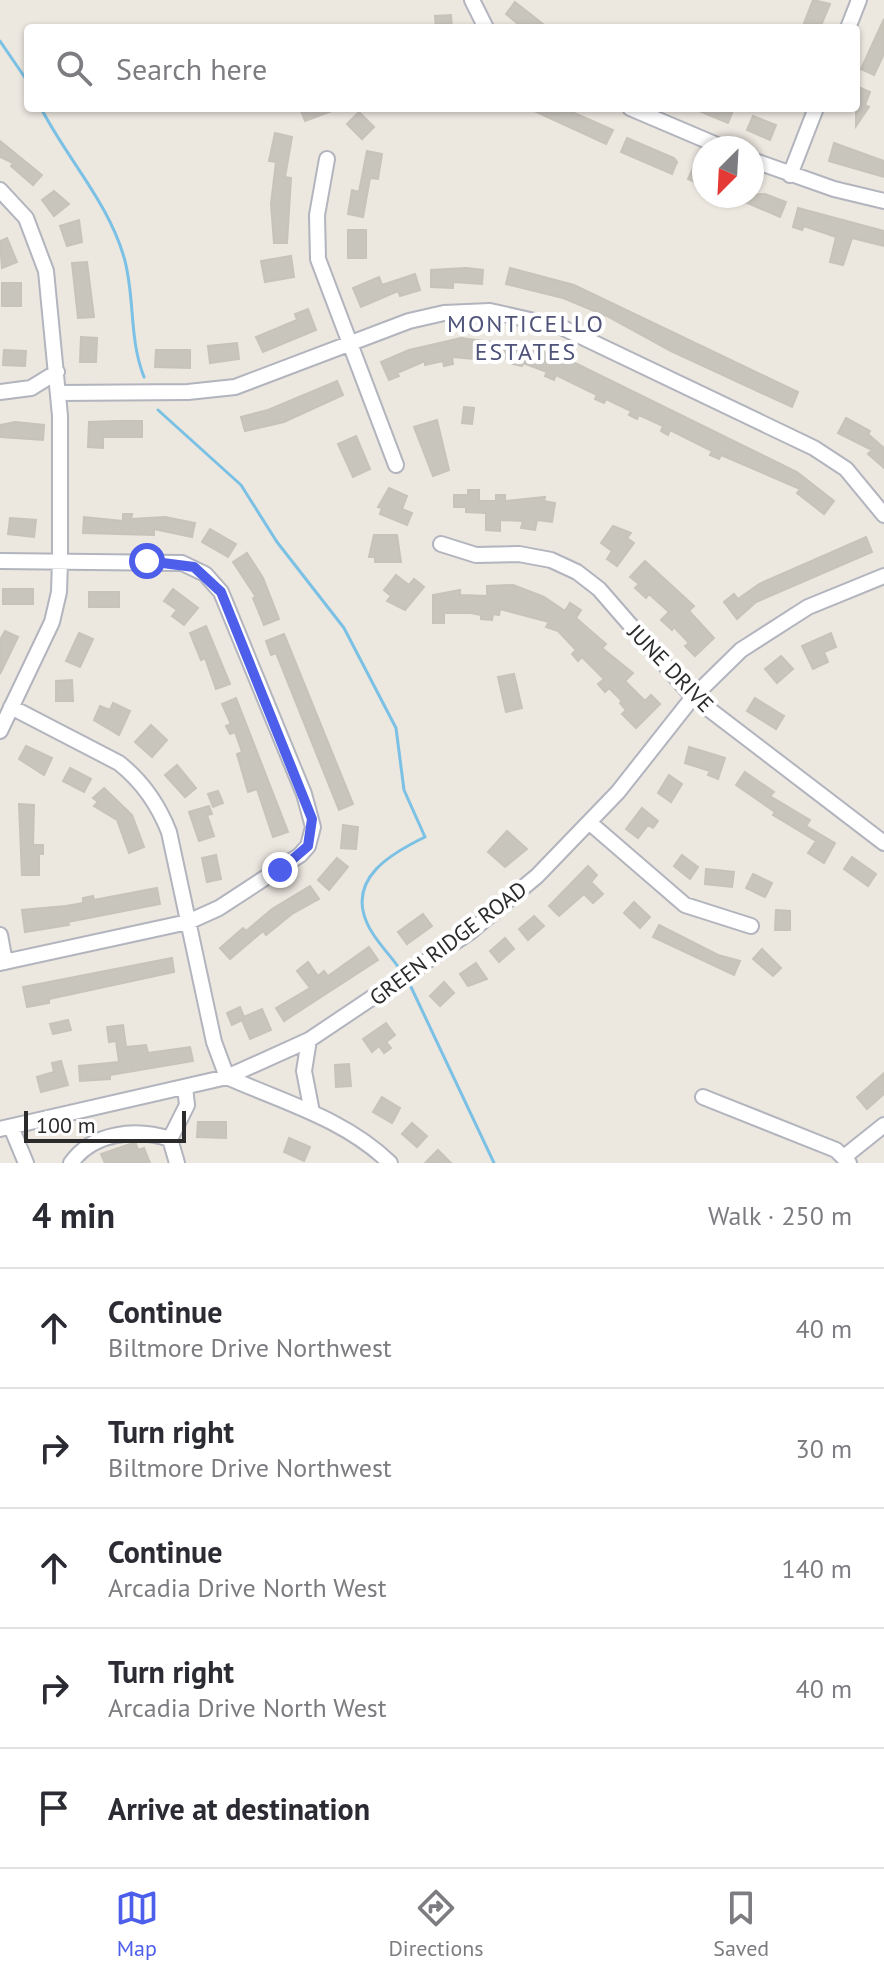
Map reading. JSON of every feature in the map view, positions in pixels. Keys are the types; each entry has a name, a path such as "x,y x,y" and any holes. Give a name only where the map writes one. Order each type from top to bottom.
{"street":[{"path":"472,0 484,24"},
{"path":"850,24 859,0"},
{"path":"639,112 696,136"},
{"path":"790,175 814,112"},
{"path":"327,159 317,215 318,259 396,465"},
{"path":"764,165 884,201"},
{"path":"0,190 26,218 41,252 52,314 59,393 60,560 59,592 52,622 0,731"},
{"path":"59,393 221,389 257,381 409,321 444,313 490,311 538,319 831,458 857,480 884,515"},
{"path":"0,392 31,388 57,372"},
{"name":"JUNE DRIVE","path":"441,544 476,555 519,554 551,560 577,572 599,589 693,697 884,843"},
{"path":"0,561 182,563 212,580 230,611 304,794 313,827 308,846 300,855 219,908 188,922 2,962 0,935"},
{"name":"GREEN RIDGE ROAD","path":"5,1128 227,1077 309,1040 470,932 537,876 590,823 693,697 741,650 783,621 884,576"},
{"path":"11,707 97,750 135,775 147,789 169,832 214,1042 227,1077 312,1112 360,1138 390,1163"},
{"path":"590,823 685,905 751,926"},
{"path":"309,1040 304,1071 312,1112"},
{"path":"162,1163 187,1105 185,1087"},
{"path":"703,1097 836,1150 846,1160 884,1125"},
{"path":"5,1128 26,1163"},
{"path":"71,1163 82,1149 111,1136 146,1131 172,1143"},
{"path":"172,1143 177,1163"}],"building":[{"path":"813,0 830,4 822,24 804,24"},
{"path":"515,2 543,24 518,24 506,14"},
{"path":"451,15 452,24 436,24 435,16"},
{"path":"884,19 884,54 874,75 861,69"},
{"path":"860,88 870,92 865,105 869,107 856,126 856,112 860,112"},
{"path":"302,112 329,112 305,121"},
{"path":"359,112 374,127 362,139 347,124"},
{"path":"537,112 572,112 613,130 606,144"},
{"path":"702,112 732,112 728,123"},
{"path":"753,116 776,125 770,140 747,130"},
{"path":"275,133 292,137 285,177 291,178 287,243 274,243 271,204 276,162 269,161"},
{"path":"627,138 674,158 677,162 672,174 621,152"},
{"path":"0,141 42,175 33,185 11,166 13,163 0,157"},
{"path":"834,143 884,161 884,177 829,161"},
{"path":"367,151 382,154 378,179 370,178 363,217 348,214 352,190 359,192"},
{"path":"54,191 69,204 54,216 42,200"},
{"path":"764,194 786,202 780,217 759,208 764,208"},
{"path":"798,208 884,231 884,246 852,238 843,265 830,262 836,237 804,226 802,230 793,227"},
{"path":"79,220 82,242 67,246 60,226"},
{"path":"348,230 366,230 366,258 348,258"},
{"path":"7,238 17,262 2,268 0,241"},
{"path":"291,256 294,277 265,282 261,261"},
{"path":"87,262 94,317 78,318 72,263"},
{"path":"510,268 574,285 798,392 792,407 671,351 609,317 563,298 506,284"},
{"path":"431,270 483,270 482,284 453,282 453,288 431,287"},
{"path":"415,274 420,290 400,296 398,291 361,307 353,288 379,277 382,285"},
{"path":"2,283 21,283 21,306 2,306"},
{"path":"308,309 316,330 263,352 256,337 297,320 295,314"},
{"path":"81,337 97,338 96,362 80,362"},
{"path":"461,338 530,347 571,361 797,472 834,501 824,514 797,493 800,489 721,455 719,459 710,455 712,451 670,430 668,435 661,431 663,426 639,415 637,419 629,415 631,411 606,399 604,403 595,399 597,395 556,375 554,380 545,376 547,372 523,363 522,366 513,364 514,360 487,354 486,360 452,357 453,364 444,366 443,361 425,365 425,361 397,373 399,376 389,380 381,362 409,350"},
{"path":"237,343 239,359 210,363 208,346"},
{"path":"4,350 26,351 25,366 3,365"},
{"path":"156,350 190,350 190,368 155,367"},
{"path":"337,381 343,395 284,422 245,431 241,417 268,410"},
{"path":"464,407 474,408 472,424 462,423"},
{"path":"846,418 870,431 868,434 884,448 884,468 868,454 872,450 838,433"},
{"path":"437,420 449,470 433,476 414,427"},
{"path":"142,421 142,437 103,437 103,448 88,447 89,422"},
{"path":"15,422 44,425 43,440 0,437 0,425"},
{"path":"356,436 370,469 353,477 338,444"},
{"path":"389,488 407,496 402,509 412,513 407,525 380,514 382,508 378,507"},
{"path":"468,490 479,490 479,501 496,501 496,495 505,495 505,501 545,497 544,501 555,503 552,522 537,520 535,530 521,528 523,521 500,520 500,531 486,530 486,513 466,512 466,507 454,507 454,495 468,495"},
{"path":"123,514 132,514 131,519 165,517 195,523 192,537 154,529 154,535 83,533 84,517 123,521"},
{"path":"10,518 36,520 34,537 8,534"},
{"path":"613,526 631,533 627,538 634,543 617,566 607,559 612,551 601,543"},
{"path":"210,529 236,544 228,557 202,542"},
{"path":"374,535 397,535 401,562 375,562 375,557 369,557"},
{"path":"866,537 872,552 756,602 737,619 724,602 734,594 738,599 759,584"},
{"path":"247,553 263,578 279,619 264,625 253,598 256,597 233,562"},
{"path":"645,561 694,606 689,611 714,638 695,656 685,646 689,643 674,627 672,630 661,620 669,612 649,594 646,598 635,588 639,584 630,577"},
{"path":"396,575 409,585 414,579 424,587 405,610 387,601 391,596 384,590"},
{"path":"513,585 544,597 565,611 570,603 581,610 576,618 606,644 602,648 633,673 625,681 645,701 651,695 660,704 636,728 622,714 626,710 620,703 622,701 609,688 605,692 598,684 604,679 582,657 578,661 572,654 576,650 558,631 546,627 549,622 500,609 499,615 493,614 492,620 481,619 481,615 471,613 444,613 444,623 433,623 433,595 460,590 460,595 487,596 487,586"},
{"path":"3,589 33,589 33,604 3,604"},
{"path":"173,589 198,608 184,625 172,616 177,610 164,601"},
{"path":"89,592 119,592 119,607 89,607"},
{"path":"206,626 230,684 216,689 205,658 201,660 190,633"},
{"path":"5,631 18,637 0,674 0,640"},
{"path":"79,633 93,639 80,667 66,661"},
{"path":"831,633 836,647 824,652 828,662 813,669 802,646"},
{"path":"284,634 353,804 339,810 276,653 271,655 266,641"},
{"path":"781,656 793,669 777,683 765,669"},
{"path":"514,674 522,708 506,712 498,677"},
{"path":"72,680 73,701 56,701 56,681"},
{"path":"236,698 288,832 273,837 257,789 248,792 237,754 242,752 235,732 230,734 226,726 231,724 222,704"},
{"path":"755,698 784,716 776,729 747,711"},
{"path":"113,703 130,711 119,735 94,720 100,706 110,710"},
{"path":"151,725 167,740 152,757 135,742"},
{"path":"26,746 52,758 44,775 19,759"},
{"path":"689,747 725,758 718,779 708,775 710,771 685,763"},
{"path":"177,765 196,788 185,797 165,775"},
{"path":"70,768 91,779 84,792 63,781"},
{"path":"745,772 774,792 770,796 810,820 806,826 835,843 824,863 808,853 816,841 773,815 775,812 736,785"},
{"path":"669,775 682,784 671,802 658,793"},
{"path":"104,788 132,815 144,847 129,853 117,820 94,806 98,802 93,798"},
{"path":"218,791 223,803 213,807 208,794"},
{"path":"19,804 34,805 33,845 43,845 43,854 39,854 39,875 22,875"},
{"path":"209,806 212,814 207,815 214,836 199,841 189,812"},
{"path":"642,808 658,821 653,828 648,825 638,838 626,829"},
{"path":"343,825 358,827 356,849 341,848"},
{"path":"507,831 527,849 505,867 488,852"},
{"path":"216,855 221,879 207,882 202,858"},
{"path":"682,855 698,867 690,879 674,866"},
{"path":"852,857 876,874 868,886 844,869"},
{"path":"337,858 348,867 329,890 318,880"},
{"path":"588,866 597,875 591,882 603,894 593,903 584,894 559,916 549,906"},
{"path":"706,869 734,872 732,887 705,884"},
{"path":"753,874 772,883 765,897 746,888"},
{"path":"310,886 319,899 292,914 266,935 263,931 230,959 220,948 243,928 246,931 272,909"},
{"path":"157,888 160,904 25,932 22,910 66,906 83,903 83,898 93,896 94,900"},
{"path":"634,902 650,917 640,928 624,913"},
{"path":"776,910 790,911 790,930 775,930"},
{"path":"423,914 432,926 407,944 398,932"},
{"path":"534,916 544,926 528,940 519,929"},
{"path":"659,925 718,955 740,961 734,975 653,937"},
{"path":"505,938 514,949 499,962 490,951"},
{"path":"369,947 378,960 284,1021 276,1008 310,988 297,971 308,962 318,976 324,971 328,976"},
{"path":"762,949 781,968 773,976 753,959"},
{"path":"172,958 174,972 49,999 49,1003 27,1007 23,987"},
{"path":"476,963 487,979 468,986 460,974"},
{"path":"444,982 454,993 440,1006 430,996"},
{"path":"240,1007 244,1017 262,1009 271,1030 250,1039 242,1020 232,1025 227,1013"},
{"path":"68,1020 71,1030 53,1034 50,1024"},
{"path":"386,1023 395,1035 386,1042 391,1048 384,1053 379,1046 372,1052 363,1039"},
{"path":"123,1025 126,1047 146,1045 148,1053 190,1047 193,1061 110,1075 110,1079 80,1081 79,1066 119,1062 116,1041 109,1042 107,1027"},
{"path":"61,1061 68,1085 41,1092 37,1077 54,1072 52,1063"},
{"path":"349,1064 351,1086 336,1087 335,1065"},
{"path":"884,1073 884,1094 867,1109 857,1097"},
{"path":"382,1097 400,1108 392,1123 373,1112"},
{"path":"198,1122 226,1122 226,1138 197,1137"},
{"path":"412,1123 427,1136 417,1147 402,1134"},
{"path":"289,1138 310,1147 304,1161 284,1152"},
{"path":"136,1144 138,1150 144,1148 150,1163 105,1163 101,1154"},
{"path":"438,1150 451,1163 425,1163"}],"waterway":[{"path":"0,41 24,76"},
{"path":"43,112 99,201 118,240 128,276 136,348 144,377"},
{"path":"158,410 241,485 277,542 344,628 396,728 404,790 425,837 399,851 376,869 363,893 362,907 370,929 399,968"},
{"path":"411,987 494,1163"}],"district":[{"name":"MONTICELLO ESTATES","path":"526,338"}],"route":[{"path":"147,561 182,563 205,574 221,592 237,629 312,819 312,837 308,846 280,870"}]}
